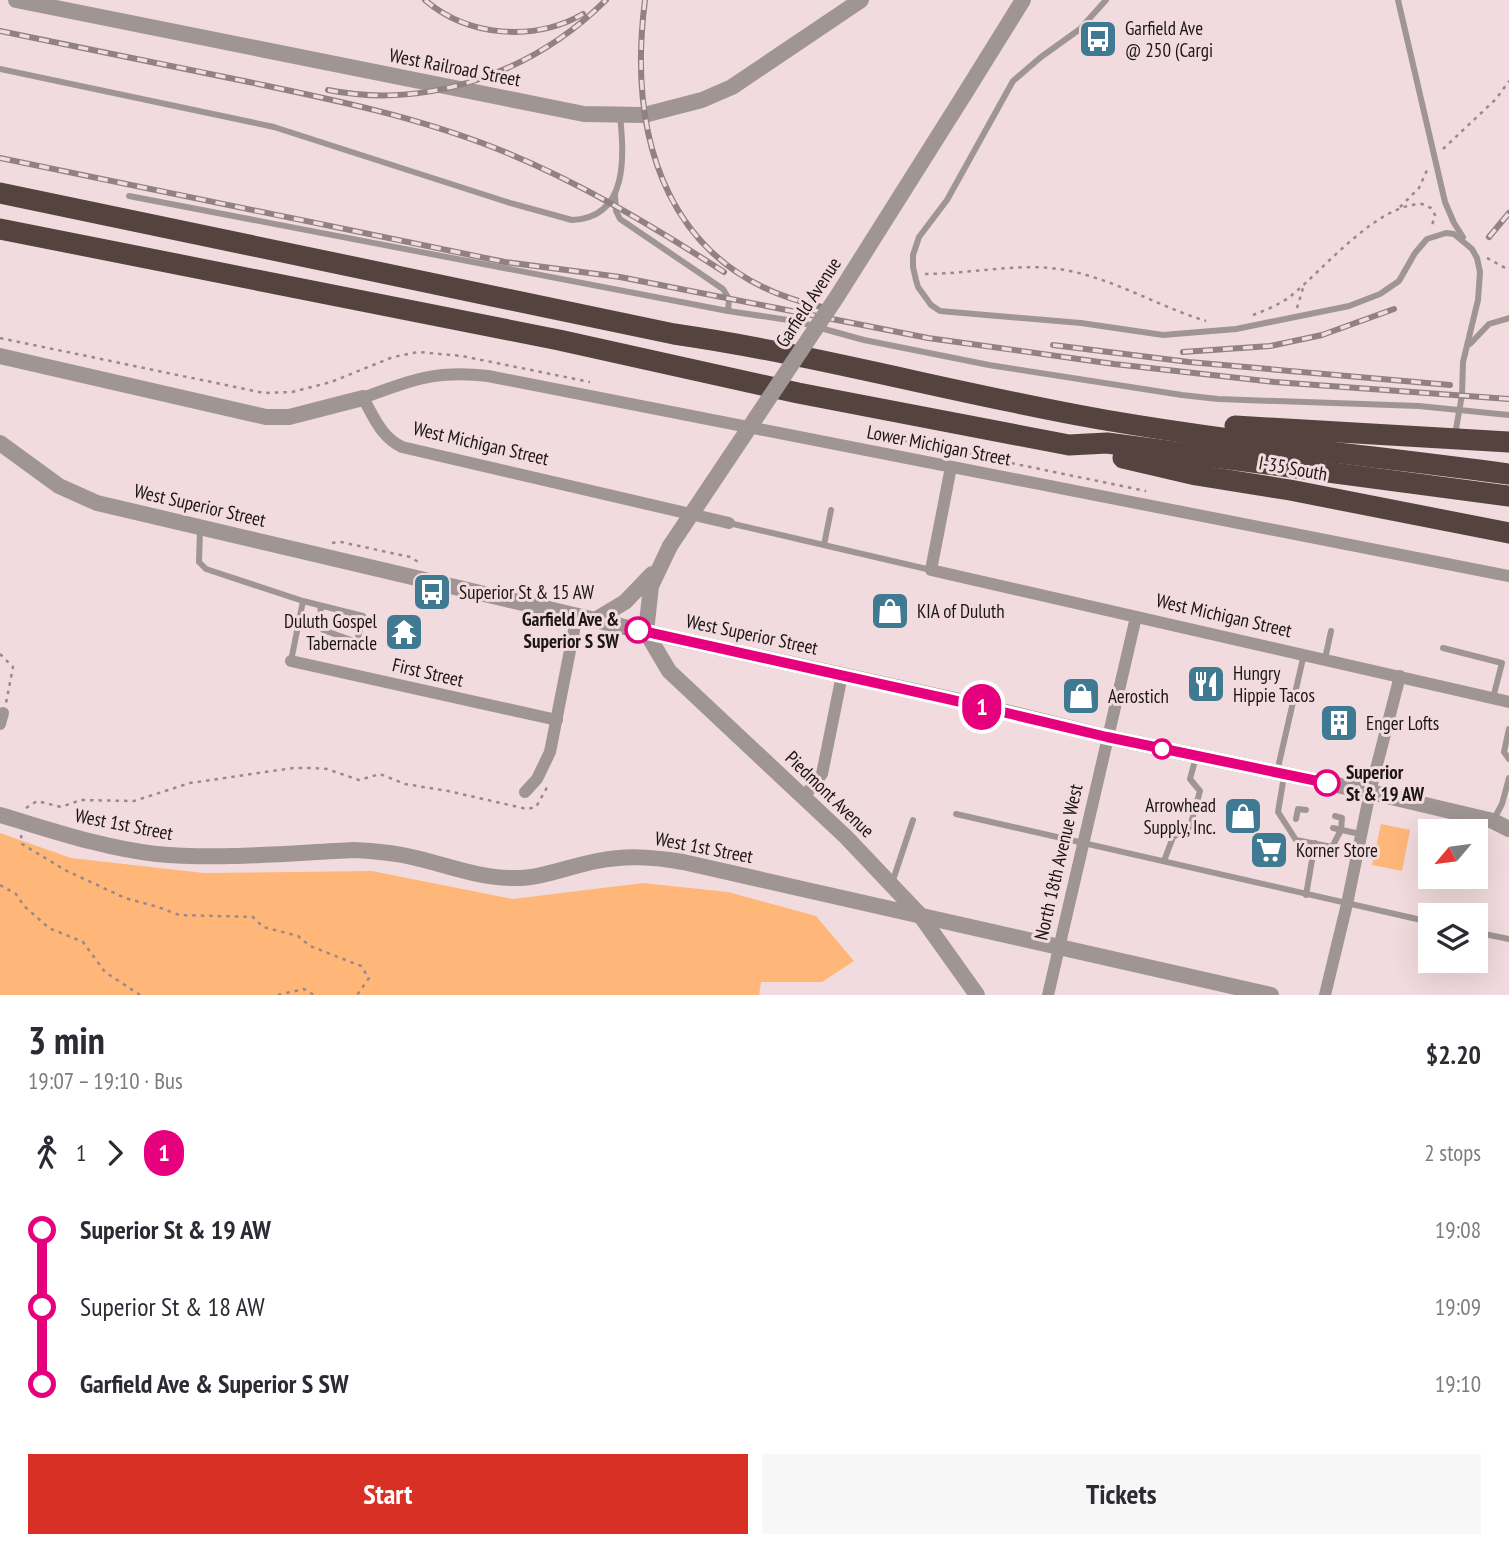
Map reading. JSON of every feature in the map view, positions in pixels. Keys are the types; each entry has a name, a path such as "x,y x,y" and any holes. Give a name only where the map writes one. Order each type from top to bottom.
{"highway":[{"path":"0,193 674,334 750,345 1104,420 1303,449 1509,474"},
{"path":"0,229 559,340 798,393 1069,445 1107,443 1509,496"},
{"path":"1104,420 1509,442"},
{"name":"I-35 South","path":"1069,445 1196,475 1505,531"}],"street":[{"name":"West Railroad Street","path":"16,0 584,114 620,115 644,115 674,109 732,87 861,0"},
{"name":"Garfield Avenue","path":"646,632 651,586 658,566 838,295 1023,0"},
{"path":"0,356 266,417 289,417 363,398"},
{"name":"Lower Michigan Street","path":"363,398 426,376 454,373 514,380 1509,576"},
{"name":"West Michigan Street","path":"363,398 382,432 390,441 402,447 729,523"},
{"name":"West Superior Street","path":"0,443 59,486 97,503 1107,737 1370,792 1493,821 1509,829"},
{"path":"931,570 951,467"},
{"path":"595,620 625,602 658,566"},
{"name":"West Michigan Street","path":"931,570 1509,702"},
{"path":"525,792 543,768 550,752 577,615"},
{"name":"North 18th Avenue West","path":"1048,995 1136,617"},
{"name":"Piedmont Avenue","path":"646,632 669,671 846,837 892,884 920,915 977,995"},
{"name":"First Street","path":"291,661 557,720"},
{"path":"803,798 822,774 842,675"},
{"path":"1325,995 1370,792 1400,676"},
{"name":"West 1st Street","path":"0,815 91,841 154,854 184,856 382,852 410,856 462,871 514,879 597,861 648,856 1271,995"}],"lane":[{"path":"1106,0 1080,29 1013,81 947,200 919,237 913,255 914,274 918,287 940,311 1081,323 1163,335 1236,329 1349,306 1380,294 1399,281 1415,253 1428,239 1446,233 1454,234 1467,244"},
{"path":"1398,0 1445,202 1454,223 1475,253 1480,284 1466,349 1456,429"},
{"path":"0,69 274,127 507,202 572,220 580,220 597,213 615,194"},
{"path":"620,115 623,166 615,194 615,211 620,219 723,289 729,299 728,311"},
{"path":"129,196 728,311 795,321 864,340 989,365 1218,399 1419,406 1509,415"},
{"path":"1466,349 1475,336 1489,324 1509,318"},
{"path":"824,545 831,510"},
{"path":"729,523 931,570"},
{"path":"200,527 199,562 206,569 303,601 320,605 363,616 357,642 323,630 320,605"},
{"path":"291,661 303,601"},
{"path":"1325,659 1331,631"},
{"path":"1443,648 1502,663 1493,698"},
{"path":"1304,654 1280,773 1278,812 1297,840 1332,847 1341,830 1342,818 1335,817"},
{"path":"1509,729 1504,752 1509,759"},
{"path":"1164,861 1173,837 1190,827 1200,790 1190,779 1196,756"},
{"path":"1493,821 1502,804 1509,778"},
{"path":"1285,822 1300,820 1298,808 1306,810"},
{"path":"956,814 1418,919"},
{"path":"892,884 913,820"},
{"path":"1333,828 1362,835"},
{"path":"1306,894 1315,844"},
{"path":"1488,935 1509,939"}],"path":[{"path":"1398,210 1419,188 1433,158 1496,99 1509,81"},
{"path":"1247,318 1289,298 1385,214 1418,204 1431,208 1435,215 1428,239"},
{"path":"1475,253 1509,270"},
{"path":"914,274 1039,267 1069,271 1123,286 1210,323"},
{"path":"1305,283 1297,311 1315,313"},
{"path":"0,654 13,667 2,718"},
{"path":"0,885 16,894 24,906 49,928 83,942 104,972 115,976 130,990 141,995"},
{"path":"278,995 304,989 314,995"}],"shaded area":[{"path":"1381,824 1410,830 1402,871 1372,865"},
{"path":"0,833 71,858 204,873 372,871 513,899 643,883 728,892 816,916 854,961 822,982 761,982 759,995 0,995"}],"railway":[{"path":"425,0 461,22 502,31 544,29 583,14"},
{"path":"328,90 366,95 404,94 478,80 546,47 578,25 606,0"},
{"path":"645,0 641,52 643,102 652,150 669,194 694,232 727,265 769,290 822,307"},
{"path":"0,31 340,102 434,127 495,148 555,174 641,221 724,272"},
{"path":"0,158 505,262 620,277 928,338 1114,364 1275,382 1509,399"},
{"path":"1489,237 1509,213"},
{"path":"1183,352 1270,346 1322,335 1394,309"},
{"path":"1053,345 1189,362 1450,385"}],"bus line":[{"name":"1","path":"638,630 1107,737 1327,783"}],"place":[{"name":"Garfield Ave @ 250 (Cargi","path":"1098,39"},
{"name":"Superior St & 15 AW","path":"432,592"},
{"name":"KIA of Duluth","path":"890,611"},
{"name":"Garfield Ave & Superior S SW","path":"638,630"},
{"name":"Duluth Gospel Tabernacle","path":"404,632"},
{"name":"Hungry Hippie Tacos","path":"1206,684"},
{"name":"Aerostich","path":"1081,696"},
{"name":"Enger Lofts","path":"1339,723"},
{"name":"Superior St & 19 AW","path":"1327,783"},
{"name":"Arrowhead Supply, Inc.","path":"1243,816"},
{"name":"Korner Store","path":"1269,850"}]}
